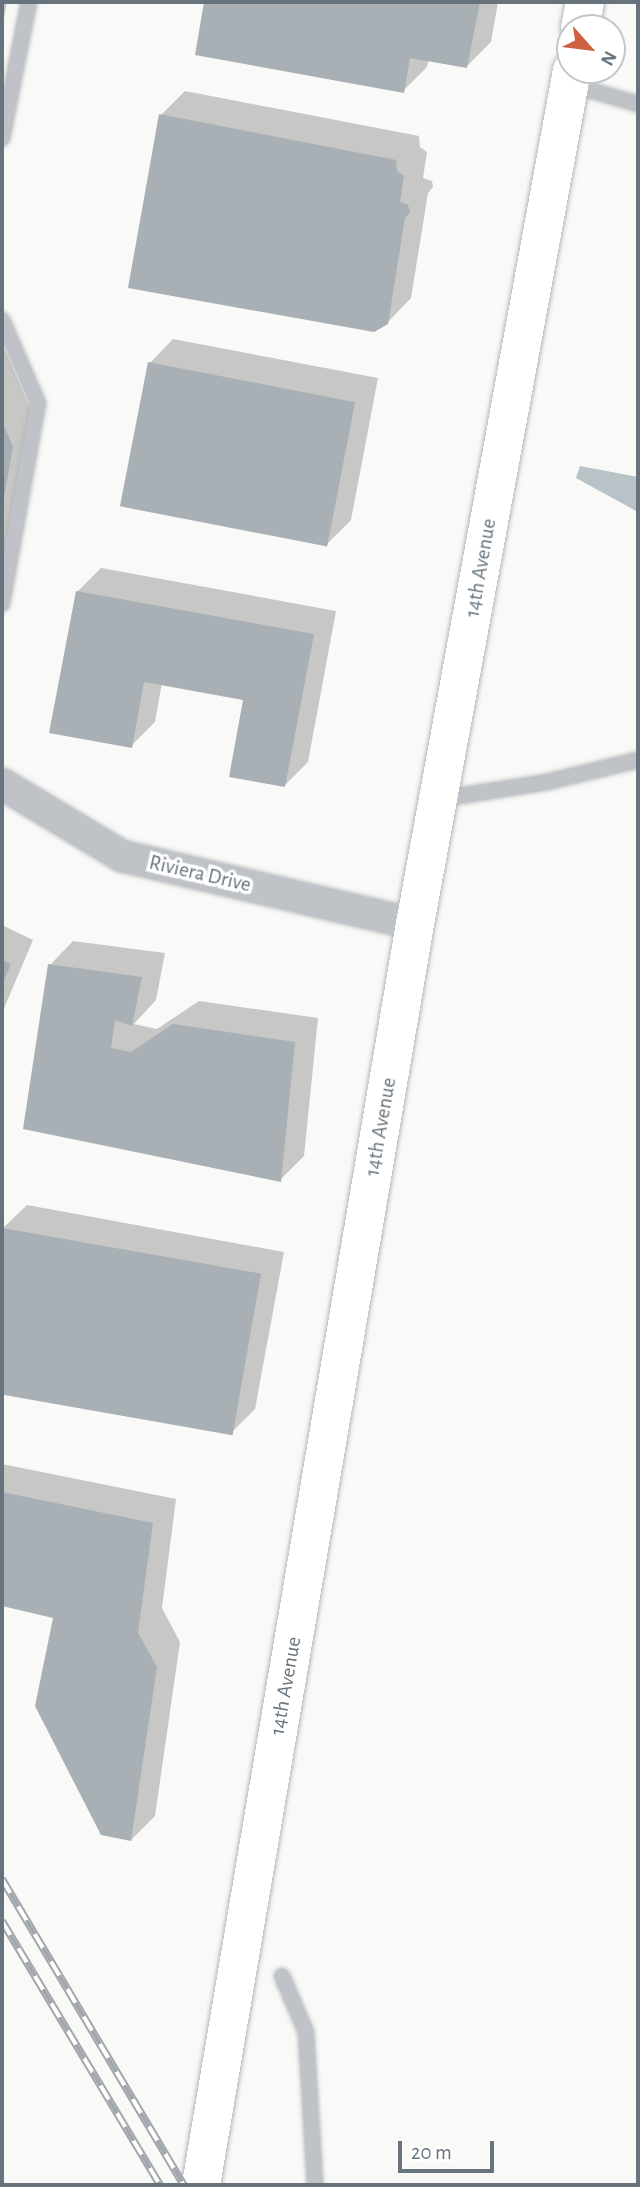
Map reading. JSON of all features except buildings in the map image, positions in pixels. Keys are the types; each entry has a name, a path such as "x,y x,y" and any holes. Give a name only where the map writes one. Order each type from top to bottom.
{"main road":[{"name":"14th Avenue","path":"201,2185 415,924 570,84"}],"street":[{"name":"Riviera Drive","path":"2,784 122,856 415,924"}],"lane":[{"path":"2,138 5,106 29,2"},
{"path":"588,84 638,104"},
{"path":"2,320 38,403 2,604"},
{"path":"439,799 547,782 638,760"},
{"path":"282,1976 306,2032 314,2185"}],"shaded area":[{"path":"580,466 638,477 638,512 576,478"}],"railway":[{"path":"2,1879 184,2185"},
{"path":"2,1921 160,2185"}]}
